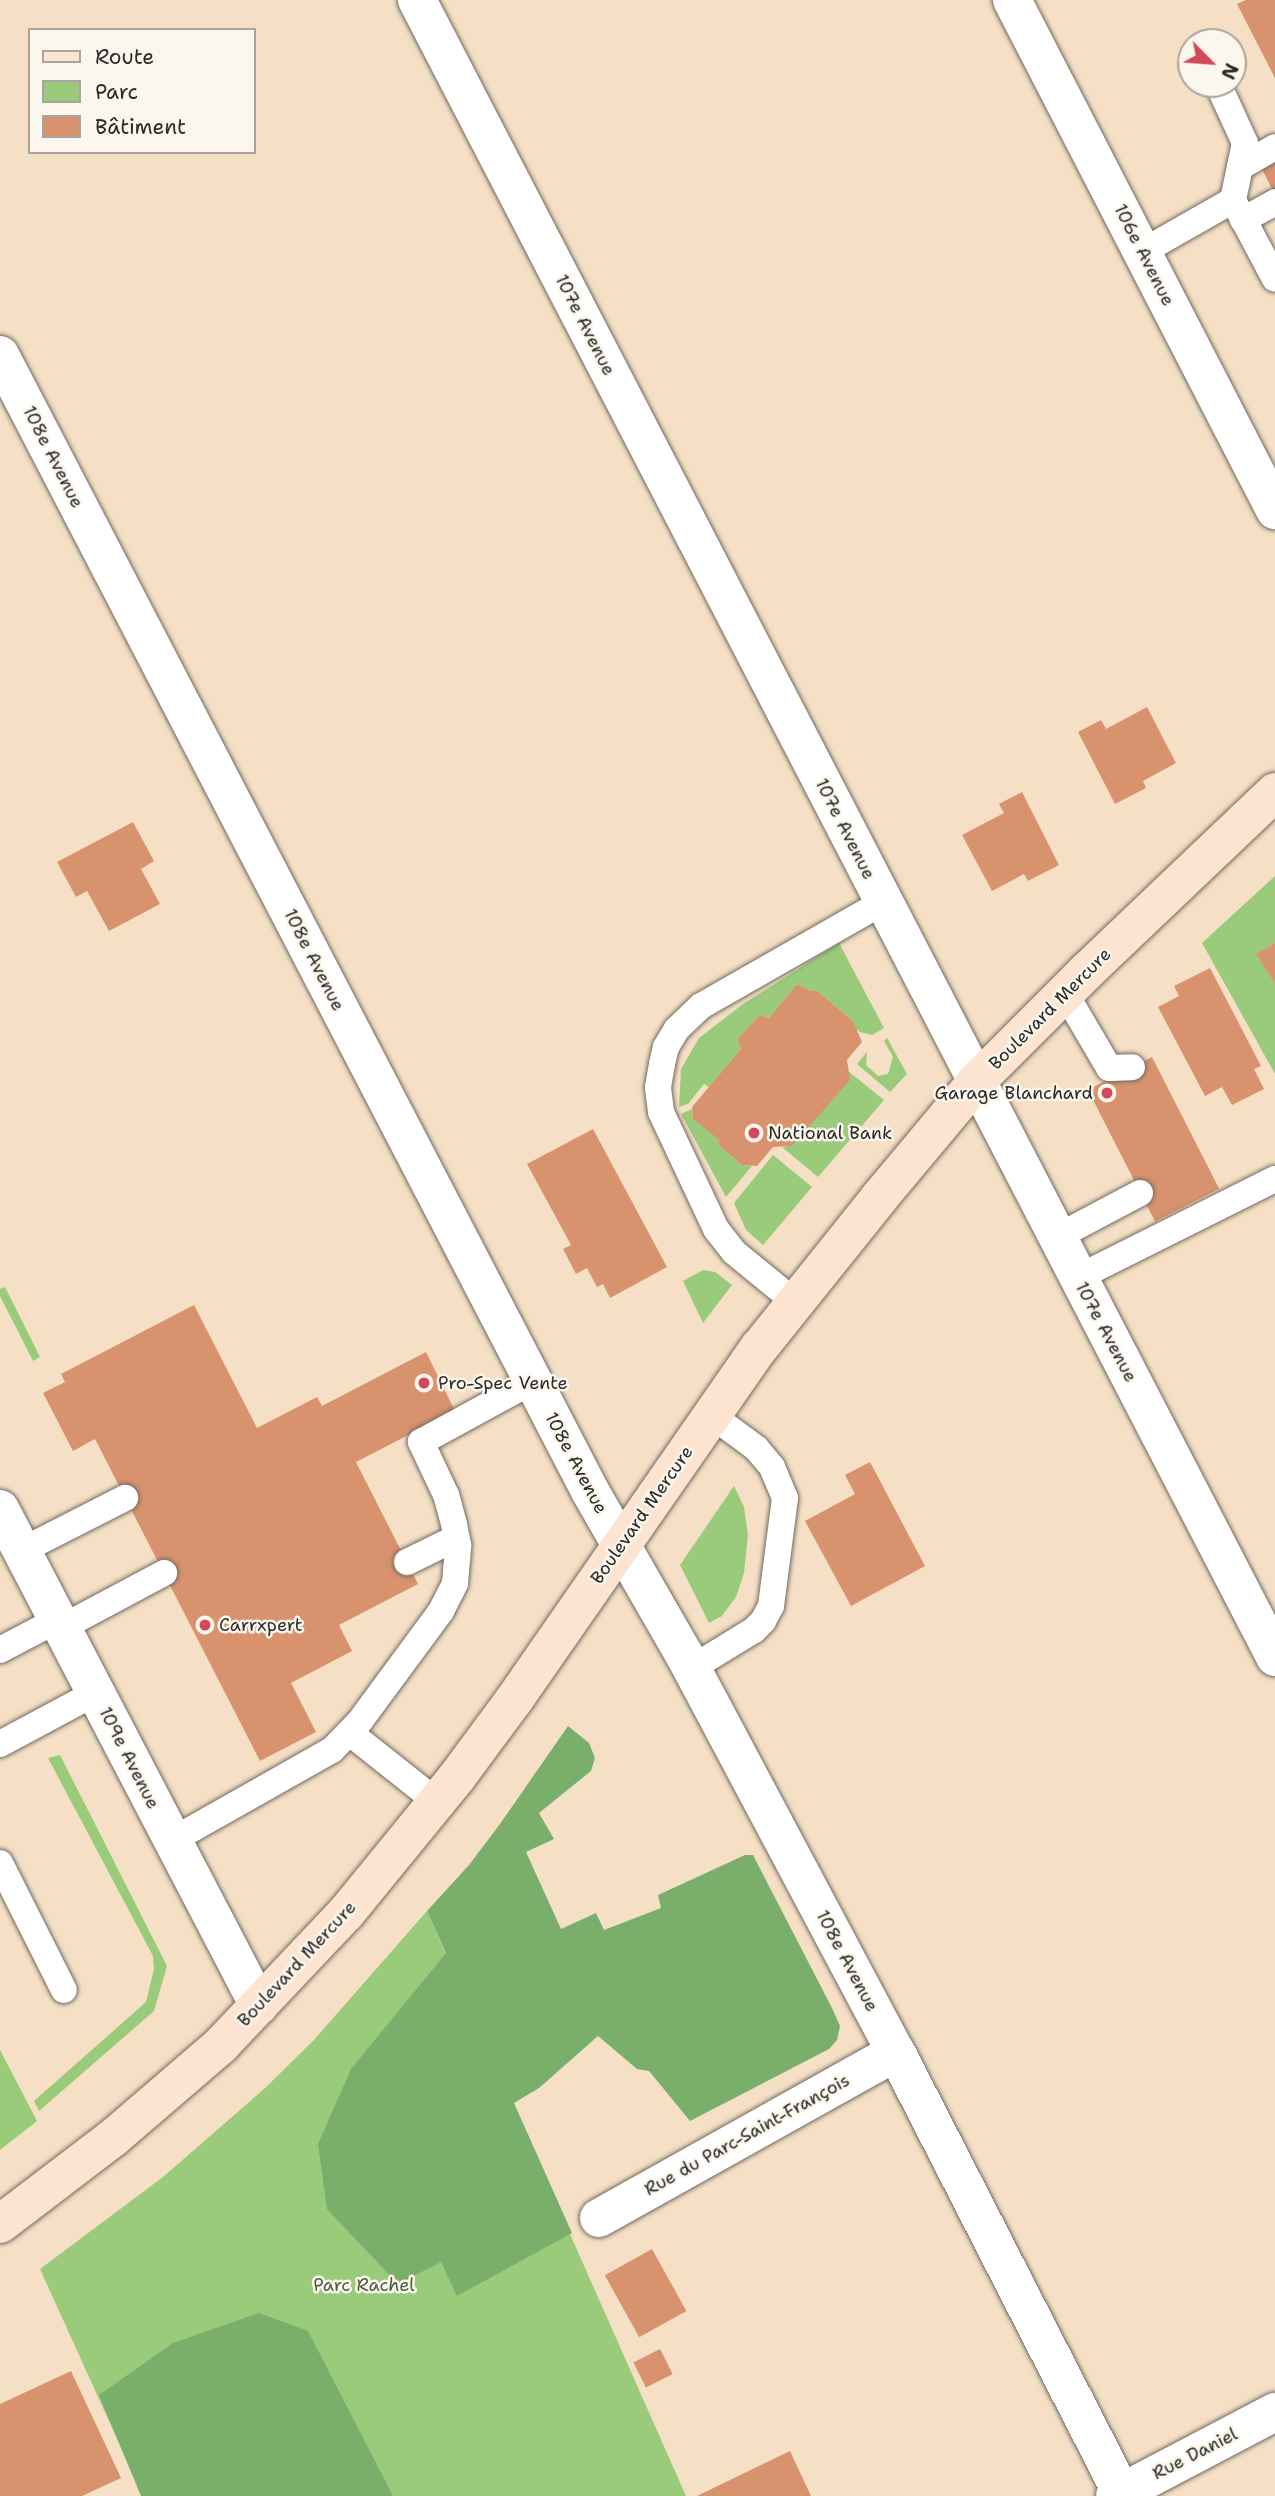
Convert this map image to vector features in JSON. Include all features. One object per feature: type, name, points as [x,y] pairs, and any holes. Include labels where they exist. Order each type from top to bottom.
[{"type":"street","name":"107e Avenue","points":[[417,0],[1275,1657]]},
{"type":"street","name":"106e Avenue","points":[[1012,0],[1275,510]]},
{"type":"street","name":"108e Avenue","points":[[0,355],[533,1381],[621,1546],[692,1668],[896,2052],[1118,2494]]},
{"type":"street","name":"Boulevard Mercure","points":[[0,2224],[113,2138],[221,2045],[346,1913],[437,1802],[514,1700],[711,1415],[794,1303],[976,1082],[1275,792]]},
{"type":"street","name":"109e Avenue","points":[[0,1509],[259,2006]]},
{"type":"street","name":"Rue du Parc-Saint-François","points":[[599,2218],[896,2052]]},
{"type":"street","name":"Rue Daniel","points":[[1118,2494],[1275,2413]]},
{"type":"lane","points":[[1224,98],[1245,143],[1240,167],[1238,210],[1275,279]]},
{"type":"lane","points":[[1240,167],[1275,147]]},
{"type":"lane","points":[[1142,252],[1238,210],[1275,202]]},
{"type":"lane","points":[[794,1303],[734,1252],[716,1229],[661,1112],[658,1087],[662,1064],[666,1047],[677,1029],[701,1006],[883,902]]},
{"type":"lane","points":[[1065,993],[1109,1068],[1132,1067]]},
{"type":"lane","points":[[1077,1278],[1275,1179]]},
{"type":"lane","points":[[1057,1237],[1140,1193]]},
{"type":"lane","points":[[171,1841],[332,1750],[350,1733],[448,1599],[455,1583],[456,1538],[446,1495],[421,1442],[533,1381]]},
{"type":"lane","points":[[692,1668],[754,1630],[771,1606],[785,1498],[772,1467],[756,1448],[711,1415]]},
{"type":"lane","points":[[22,1550],[125,1498]]},
{"type":"lane","points":[[407,1562],[456,1538]]},
{"type":"lane","points":[[0,1650],[164,1573]]},
{"type":"lane","points":[[0,1744],[95,1692]]},
{"type":"lane","points":[[350,1733],[437,1802]]},
{"type":"lane","points":[[0,1863],[64,1990]]},
{"type":"green space","points":[[1275,876],[1275,943],[1257,954],[1275,984],[1275,1074],[1202,943]]},
{"type":"green space","points":[[839,943],[884,1028],[872,1035],[860,1032],[853,1027],[853,1021],[816,990],[811,991],[797,984],[769,1018],[760,1015],[737,1039],[741,1049],[709,1087],[704,1084],[688,1104],[679,1107],[681,1069],[699,1038],[743,1004]]},
{"type":"green space","points":[[887,1038],[907,1074],[890,1092],[857,1064],[867,1052],[866,1065],[878,1076],[888,1074],[893,1057],[884,1041]]},
{"type":"green space","points":[[848,1071],[884,1100],[818,1177],[782,1147],[792,1146]]},
{"type":"green space","points":[[692,1109],[693,1117],[719,1140],[719,1146],[742,1165],[752,1166],[726,1197],[681,1114]]},
{"type":"green space","points":[[773,1155],[812,1187],[763,1245],[746,1230],[734,1203]]},
{"type":"green space","points":[[703,1270],[715,1272],[732,1285],[703,1323],[683,1281]]},
{"type":"green space","points":[[5,1287],[40,1357],[33,1361],[0,1296],[0,1289]]},
{"type":"green space","points":[[734,1486],[744,1507],[748,1535],[744,1573],[736,1597],[722,1616],[709,1623],[680,1565]]},
{"type":"green space","points":[[568,1726],[589,1743],[595,1758],[591,1771],[539,1813],[554,1839],[526,1852],[561,1929],[596,1913],[604,1930],[661,1908],[658,1895],[745,1855],[753,1855],[832,2008],[840,2026],[837,2040],[829,2049],[690,2121],[649,2071],[637,2069],[598,2036],[539,2088],[514,2103],[572,2233],[457,2296],[441,2262],[398,2284],[327,2209],[318,2144],[351,2069],[446,1953],[427,1911],[469,1865]]},
{"type":"green space","points":[[60,1755],[167,1966],[154,2011],[39,2111],[34,2101],[146,2002],[154,1969],[153,1956],[48,1758]]},
{"type":"green space","name":"Parc Rachel","points":[[427,1911],[686,2496],[143,2496],[40,2269],[163,2177],[264,2089],[313,2041]]},
{"type":"green space","points":[[0,2050],[37,2121],[0,2150]]},
{"type":"green space","points":[[259,2313],[308,2331],[393,2496],[141,2496],[99,2395],[173,2343]]},
{"type":"building","points":[[1246,0],[1275,0],[1275,78],[1237,4]]},
{"type":"building","points":[[1275,162],[1275,195],[1262,169]]},
{"type":"building","points":[[1147,707],[1176,763],[1143,781],[1146,788],[1115,804],[1078,732],[1101,720],[1106,729]]},
{"type":"building","points":[[1022,792],[1059,865],[1028,881],[1024,874],[992,891],[962,835],[1004,813],[999,804]]},
{"type":"building","points":[[133,822],[154,861],[141,869],[160,904],[109,931],[87,891],[76,897],[57,862]]},
{"type":"building","points":[[1275,943],[1275,984],[1256,954]]},
{"type":"building","points":[[1210,968],[1261,1066],[1254,1069],[1264,1089],[1232,1105],[1222,1087],[1205,1096],[1158,1007],[1179,996],[1174,986]]},
{"type":"building","points":[[797,984],[811,991],[816,990],[853,1021],[862,1042],[847,1060],[850,1080],[792,1146],[773,1147],[757,1166],[742,1165],[719,1146],[719,1140],[693,1119],[692,1107],[741,1049],[737,1039],[760,1015],[769,1018]]},
{"type":"building","points":[[1152,1057],[1219,1189],[1155,1222],[1088,1090]]},
{"type":"building","points":[[593,1129],[667,1267],[610,1298],[603,1284],[597,1287],[587,1268],[576,1274],[563,1249],[571,1245],[527,1164]]},
{"type":"building","points":[[194,1305],[257,1428],[317,1397],[322,1406],[426,1352],[455,1411],[356,1462],[418,1584],[339,1625],[352,1651],[291,1683],[316,1732],[260,1761],[95,1439],[73,1451],[43,1393],[65,1382],[61,1374]]},
{"type":"building","points":[[870,1462],[925,1566],[851,1606],[805,1521],[855,1494],[845,1475]]},
{"type":"building","points":[[652,2249],[686,2311],[639,2337],[605,2275]]},
{"type":"building","points":[[660,2349],[673,2374],[646,2388],[633,2363]]},
{"type":"building","points":[[71,2371],[121,2478],[82,2496],[0,2496],[0,2404]]},
{"type":"building","points":[[790,2451],[811,2496],[697,2496]]},
{"type":"place","name":"Garage Blanchard","points":[[1107,1093]]},
{"type":"place","name":"National Bank","points":[[754,1133]]},
{"type":"place","name":"Pro-Spec Vente","points":[[424,1383]]},
{"type":"place","name":"Carrxpert","points":[[205,1625]]}]
